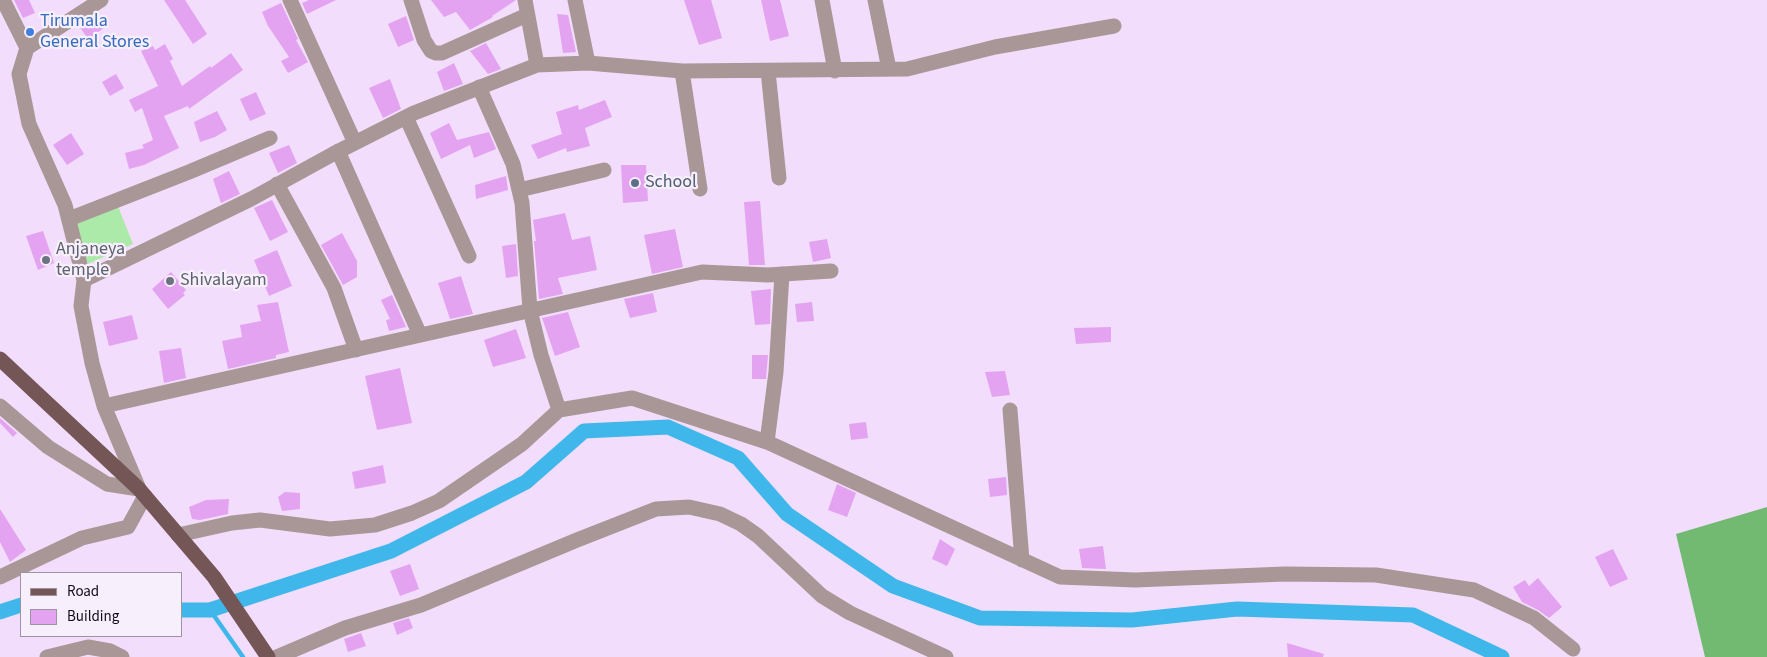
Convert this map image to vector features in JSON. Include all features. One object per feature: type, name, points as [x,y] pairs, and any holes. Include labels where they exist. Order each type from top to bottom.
[{"type":"main road","points":[[0,359],[142,492],[214,577],[267,652]]},
{"type":"street","points":[[3,0],[27,48]]},
{"type":"street","points":[[0,577],[82,538],[128,527],[142,492],[104,406],[92,363],[81,306],[84,280],[69,219],[30,124],[19,74],[27,48],[101,0]]},
{"type":"street","points":[[290,0],[355,143]]},
{"type":"street","points":[[411,0],[424,40],[431,51],[436,53],[442,53],[526,7],[536,65]]},
{"type":"street","points":[[575,0],[588,63]]},
{"type":"street","points":[[822,0],[835,71]]},
{"type":"street","points":[[875,0],[889,69]]},
{"type":"street","points":[[84,280],[278,184],[406,117],[536,65],[588,63],[682,71],[907,69],[995,46],[1114,26]]},
{"type":"street","points":[[682,71],[700,189]]},
{"type":"street","points":[[768,71],[779,178]]},
{"type":"street","points":[[479,87],[513,164],[522,203],[530,310],[541,356],[559,410]]},
{"type":"street","points":[[406,117],[469,256]]},
{"type":"street","points":[[69,219],[270,138]]},
{"type":"street","points":[[338,151],[420,335]]},
{"type":"street","points":[[519,190],[604,170]]},
{"type":"street","points":[[278,184],[334,288],[356,350]]},
{"type":"street","points":[[104,406],[702,272],[768,275],[831,271]]},
{"type":"street","points":[[767,442],[776,372],[782,274]]},
{"type":"street","points":[[178,535],[232,523],[260,520],[330,528],[375,525],[439,501],[522,444],[559,410],[632,398],[767,442],[1060,577],[1135,580],[1285,574],[1376,576],[1474,590],[1534,618],[1573,650]]},
{"type":"street","points":[[0,406],[48,447],[107,484],[142,492]]},
{"type":"street","points":[[1010,410],[1022,560]]},
{"type":"street","points":[[267,652],[421,605],[576,540],[656,509],[689,507],[720,514],[741,524],[758,536],[822,596],[850,613],[946,657]]},
{"type":"street","points":[[47,657],[110,651],[122,657]]},
{"type":"green space","points":[[117,204],[133,244],[88,264],[73,225]]},
{"type":"green space","points":[[1767,507],[1767,657],[1705,657],[1676,534]]},
{"type":"building","points":[[14,0],[29,0],[35,13],[23,18]]},
{"type":"building","points":[[164,0],[185,0],[207,34],[193,44]]},
{"type":"building","points":[[309,0],[336,0],[307,14],[302,3]]},
{"type":"building","points":[[431,0],[516,0],[493,17],[470,30],[456,12],[444,17]]},
{"type":"building","points":[[684,0],[711,0],[722,38],[699,45]]},
{"type":"building","points":[[761,0],[780,0],[789,36],[770,41]]},
{"type":"building","points":[[281,3],[298,39],[296,40],[308,62],[288,73],[281,61],[289,57],[268,26],[262,12]]},
{"type":"building","points":[[557,14],[568,15],[576,52],[563,53]]},
{"type":"building","points":[[95,15],[104,28],[88,39],[79,26]]},
{"type":"building","points":[[406,16],[414,40],[398,47],[388,24]]},
{"type":"building","points":[[486,43],[501,69],[488,74],[470,51]]},
{"type":"building","points":[[165,44],[173,59],[170,61],[182,86],[231,53],[243,70],[189,109],[188,106],[164,116],[179,148],[144,165],[129,169],[125,153],[144,148],[142,145],[153,140],[142,108],[135,112],[129,100],[158,86],[141,51],[153,46],[155,50]]},
{"type":"building","points":[[454,63],[463,84],[444,91],[437,72]]},
{"type":"building","points":[[116,74],[124,88],[110,96],[102,82]]},
{"type":"building","points":[[390,79],[401,109],[383,118],[369,88]]},
{"type":"building","points":[[256,92],[266,114],[250,121],[240,99]]},
{"type":"building","points":[[605,100],[612,117],[585,128],[590,146],[567,152],[566,148],[538,159],[531,145],[562,134],[556,112],[578,105],[579,110]]},
{"type":"building","points":[[217,111],[227,130],[215,137],[200,142],[194,122]]},
{"type":"building","points":[[449,123],[457,140],[489,132],[496,149],[474,158],[470,145],[441,159],[430,133]]},
{"type":"building","points":[[71,133],[84,154],[67,165],[53,145]]},
{"type":"building","points":[[289,145],[297,163],[278,173],[269,153]]},
{"type":"building","name":"School","points":[[621,165],[646,165],[648,201],[623,203]]},
{"type":"building","points":[[229,171],[240,194],[221,203],[213,179]]},
{"type":"building","points":[[506,176],[508,190],[476,199],[475,185]]},
{"type":"building","points":[[272,200],[288,232],[270,241],[254,208]]},
{"type":"building","points":[[760,201],[765,265],[749,265],[744,202]]},
{"type":"building","points":[[565,213],[572,240],[590,236],[597,270],[558,278],[563,294],[539,299],[533,220]]},
{"type":"building","points":[[675,229],[683,267],[652,274],[644,235]]},
{"type":"building","points":[[43,231],[54,263],[38,270],[26,236]]},
{"type":"building","points":[[342,233],[357,261],[357,277],[343,285],[321,245]]},
{"type":"building","points":[[827,239],[831,258],[813,262],[809,242]]},
{"type":"building","points":[[516,244],[518,276],[506,278],[502,246]]},
{"type":"building","points":[[277,250],[292,286],[269,296],[254,260]]},
{"type":"building","points":[[171,272],[186,290],[183,293],[185,295],[168,309],[152,289]]},
{"type":"building","points":[[461,276],[473,314],[450,319],[438,283]]},
{"type":"building","points":[[771,289],[770,324],[755,325],[751,291]]},
{"type":"building","points":[[653,293],[657,312],[630,318],[624,299]]},
{"type":"building","points":[[392,295],[406,327],[389,331],[386,320],[390,319],[381,300]]},
{"type":"building","points":[[278,302],[289,352],[276,355],[276,358],[228,369],[222,341],[242,337],[240,325],[261,321],[257,305]]},
{"type":"building","points":[[812,302],[814,321],[797,322],[795,304]]},
{"type":"building","points":[[568,312],[580,347],[555,356],[542,318]]},
{"type":"building","points":[[132,315],[138,339],[109,346],[103,322]]},
{"type":"building","points":[[1111,327],[1111,342],[1076,344],[1074,328]]},
{"type":"building","points":[[516,329],[526,358],[493,367],[484,340]]},
{"type":"building","points":[[181,348],[186,378],[164,383],[159,351]]},
{"type":"building","points":[[752,355],[768,355],[766,379],[752,379]]},
{"type":"building","points":[[400,368],[412,423],[377,430],[365,376]]},
{"type":"building","points":[[1005,371],[1010,395],[992,397],[985,372]]},
{"type":"building","points":[[0,418],[17,433],[13,437],[0,423]]},
{"type":"building","points":[[866,422],[868,438],[851,440],[849,424]]},
{"type":"building","points":[[383,465],[386,483],[355,489],[352,472]]},
{"type":"building","points":[[1006,477],[1007,495],[990,497],[988,479]]},
{"type":"building","points":[[837,484],[856,493],[847,517],[828,510]]},
{"type":"building","points":[[285,492],[300,493],[300,509],[282,511],[278,497]]},
{"type":"building","points":[[229,499],[228,514],[200,520],[192,519],[189,507],[206,500]]},
{"type":"building","points":[[0,509],[26,550],[10,562],[0,542]]},
{"type":"building","points":[[940,539],[955,549],[947,566],[932,559]]},
{"type":"building","points":[[1103,546],[1106,569],[1082,568],[1079,549]]},
{"type":"building","points":[[1613,549],[1628,579],[1610,587],[1595,557]]},
{"type":"building","points":[[410,564],[419,589],[400,596],[390,571]]},
{"type":"building","points":[[1538,578],[1562,607],[1549,618],[1522,602],[1513,587],[1525,580],[1529,586]]},
{"type":"building","points":[[409,618],[413,628],[397,635],[393,623]]},
{"type":"building","points":[[361,633],[366,646],[348,652],[344,639]]},
{"type":"building","points":[[1287,643],[1324,654],[1323,657],[1288,657]]},
{"type":"waterway","points":[[182,610],[210,610],[391,551],[526,482],[584,431],[668,427],[738,458],[787,514],[893,586],[980,618],[1132,620],[1237,609],[1413,615],[1502,657]]},
{"type":"waterway","points":[[0,612],[20,605]]},
{"type":"waterway","points":[[210,610],[243,657]]},
{"type":"place","name":"Tirumala General Stores","points":[[30,32]]},
{"type":"place","name":"School","points":[[635,183]]},
{"type":"place","name":"Anjaneya temple","points":[[46,260]]},
{"type":"place","name":"Shivalayam","points":[[170,281]]}]
